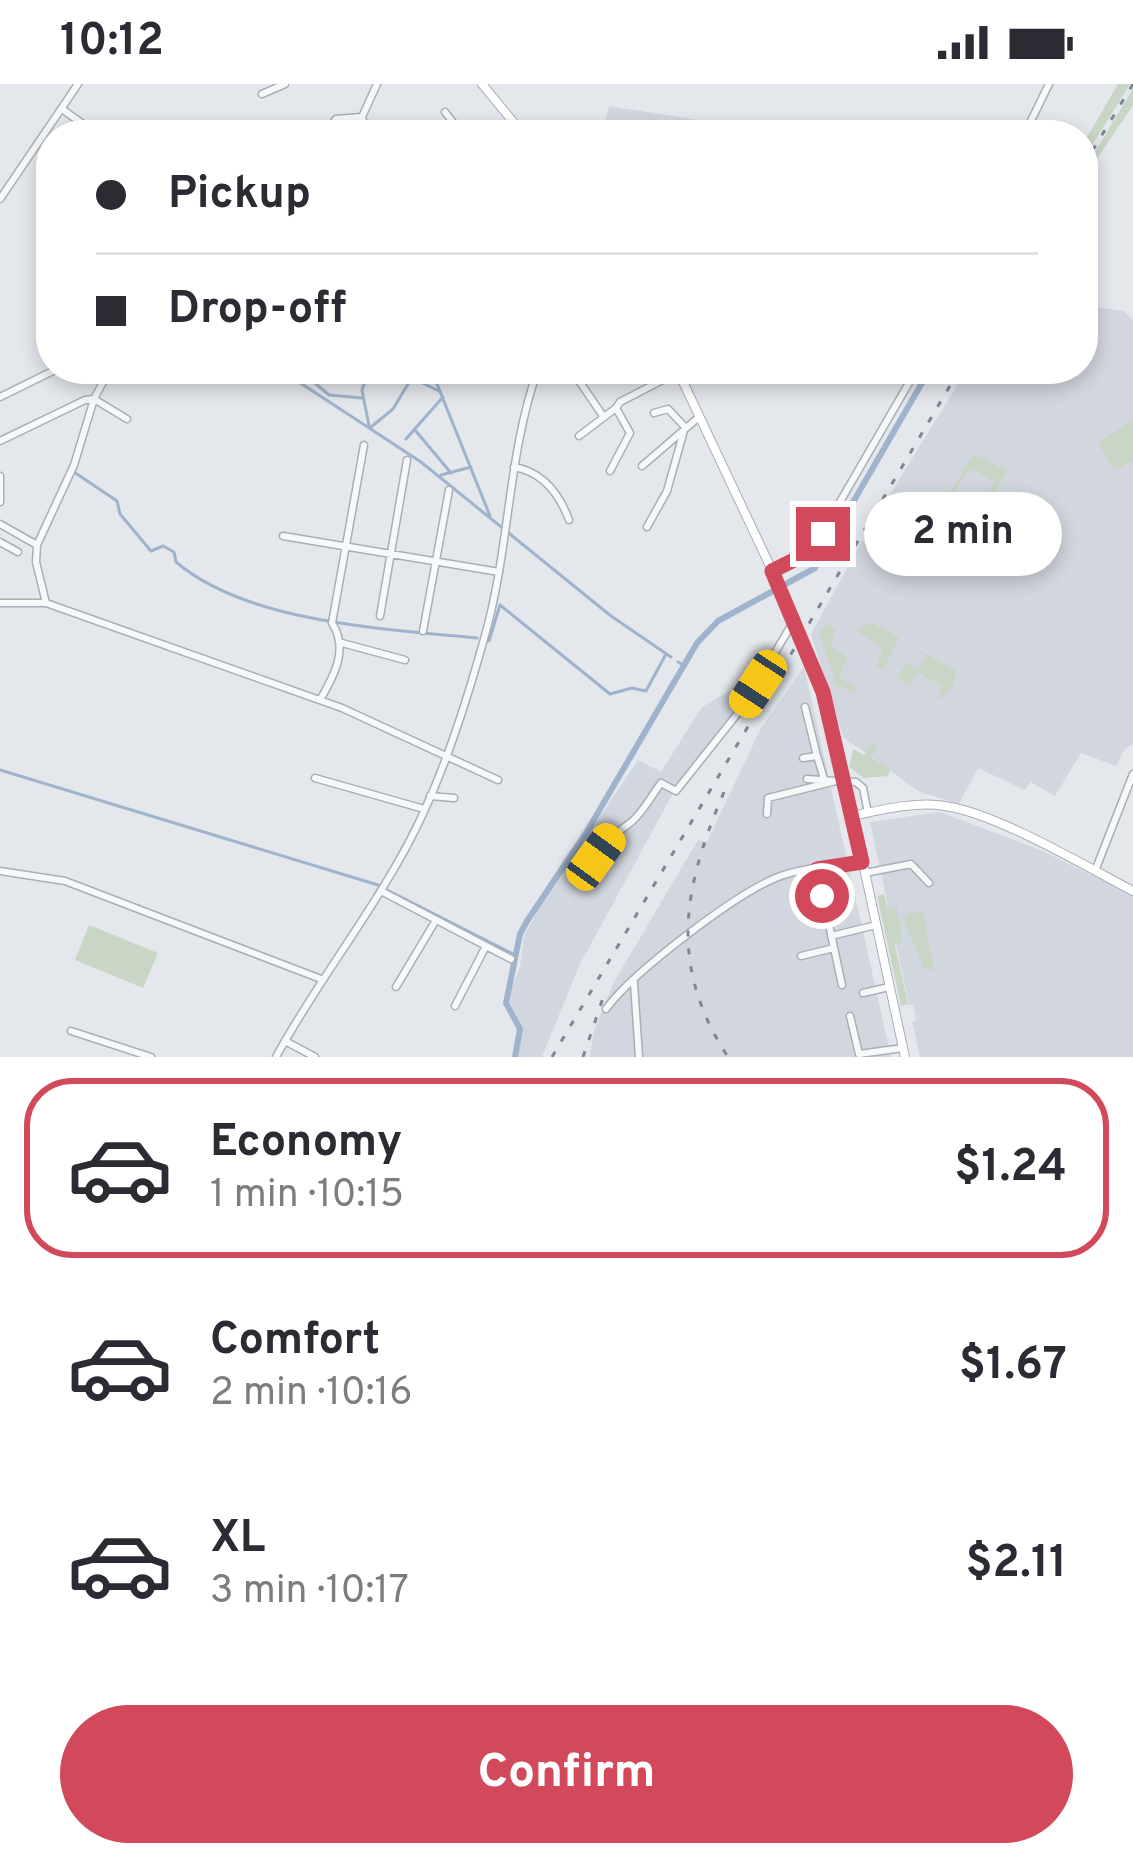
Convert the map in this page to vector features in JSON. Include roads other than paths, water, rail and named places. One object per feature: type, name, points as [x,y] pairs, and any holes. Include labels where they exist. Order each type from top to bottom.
[{"type":"main road","points":[[482,84],[502,120]]},
{"type":"main road","points":[[684,384],[795,619],[823,692],[904,1052]]},
{"type":"main road","points":[[852,816],[946,806],[1039,843],[1133,891]]},
{"type":"street","points":[[55,120],[78,84]]},
{"type":"street","points":[[262,94],[285,84]]},
{"type":"street","points":[[363,120],[377,84]]},
{"type":"street","points":[[1031,120],[1049,84]]},
{"type":"street","points":[[62,110],[76,120]]},
{"type":"street","points":[[445,112],[451,120]]},
{"type":"street","points":[[335,120],[362,117]]},
{"type":"street","points":[[0,200],[36,148]]},
{"type":"street","points":[[0,397],[36,379]]},
{"type":"street","points":[[46,602],[36,562],[38,545],[74,465],[101,384]]},
{"type":"street","points":[[276,1057],[321,979],[381,891],[430,796],[483,642],[499,572],[519,429],[533,384]]},
{"type":"street","points":[[581,384],[603,416]]},
{"type":"street","points":[[579,436],[620,402],[658,384]]},
{"type":"street","points":[[774,575],[815,545],[907,384]]},
{"type":"street","points":[[0,441],[94,399],[127,419]]},
{"type":"street","points":[[610,471],[630,433],[616,408]]},
{"type":"street","points":[[654,413],[668,409],[685,427]]},
{"type":"street","points":[[642,466],[699,417]]},
{"type":"street","points":[[647,526],[667,491],[685,427]]},
{"type":"street","points":[[320,700],[342,643],[332,623],[364,445]]},
{"type":"street","points":[[380,616],[407,460]]},
{"type":"street","points":[[514,467],[534,471],[563,502],[569,520]]},
{"type":"street","points":[[0,476],[0,502]]},
{"type":"street","points":[[423,631],[449,490]]},
{"type":"street","points":[[0,524],[38,545]]},
{"type":"street","points":[[283,536],[499,572]]},
{"type":"street","points":[[0,542],[19,552]]},
{"type":"street","points":[[0,603],[46,602],[320,700],[498,780]]},
{"type":"street","points":[[578,882],[589,862],[618,828],[631,822],[661,783],[676,791],[742,708],[795,619]]},
{"type":"street","points":[[342,643],[405,660]]},
{"type":"street","points":[[805,707],[824,779]]},
{"type":"street","points":[[803,758],[817,756]]},
{"type":"street","points":[[1095,871],[1133,774]]},
{"type":"street","points":[[315,778],[424,809]]},
{"type":"street","points":[[807,778],[863,788],[868,813]]},
{"type":"street","points":[[767,814],[767,798],[840,781]]},
{"type":"street","points":[[430,796],[454,798]]},
{"type":"street","points":[[606,1009],[619,992],[692,931],[771,880],[817,869],[911,864],[929,883]]},
{"type":"street","points":[[817,869],[842,985]]},
{"type":"street","points":[[0,871],[65,881],[321,979]]},
{"type":"street","points":[[381,891],[511,959]]},
{"type":"street","points":[[396,987],[436,920]]},
{"type":"street","points":[[831,936],[876,925]]},
{"type":"street","points":[[455,1006],[486,946]]},
{"type":"street","points":[[801,956],[834,948]]},
{"type":"street","points":[[634,983],[639,1057]]},
{"type":"street","points":[[863,993],[890,987]]},
{"type":"street","points":[[850,1016],[862,1056],[904,1052]]},
{"type":"street","points":[[71,1030],[151,1057]]},
{"type":"street","points":[[285,1041],[315,1057]]},
{"type":"waterway","points":[[302,384],[421,462],[611,616],[671,657]]},
{"type":"waterway","points":[[316,384],[329,395],[362,398]]},
{"type":"waterway","points":[[364,384],[369,426]]},
{"type":"waterway","points":[[371,427],[393,409],[408,384]]},
{"type":"waterway","points":[[424,384],[439,391]]},
{"type":"waterway","points":[[437,384],[490,516]]},
{"type":"waterway","points":[[515,1057],[520,1029],[506,1003],[527,921],[586,833],[697,643],[718,621],[815,568],[921,384]]},
{"type":"waterway","points":[[406,439],[443,397]]},
{"type":"waterway","points":[[415,430],[451,473]]},
{"type":"waterway","points":[[441,475],[471,467]]},
{"type":"waterway","points":[[74,472],[117,501],[120,514],[151,551],[163,546],[174,552],[176,562],[240,598],[319,620],[477,638]]},
{"type":"waterway","points":[[489,641],[500,605],[610,694],[632,688],[646,691],[666,654]]},
{"type":"waterway","points":[[678,662],[683,665]]},
{"type":"waterway","points":[[0,770],[378,885]]},
{"type":"waterway","points":[[387,890],[517,956]]},
{"type":"railway","points":[[1098,141],[1133,84]]},
{"type":"railway","points":[[552,1057],[951,384]]},
{"type":"railway","points":[[724,792],[699,861],[688,926],[696,990],[728,1057]]},
{"type":"railway","points":[[583,1057],[604,995]]}]
